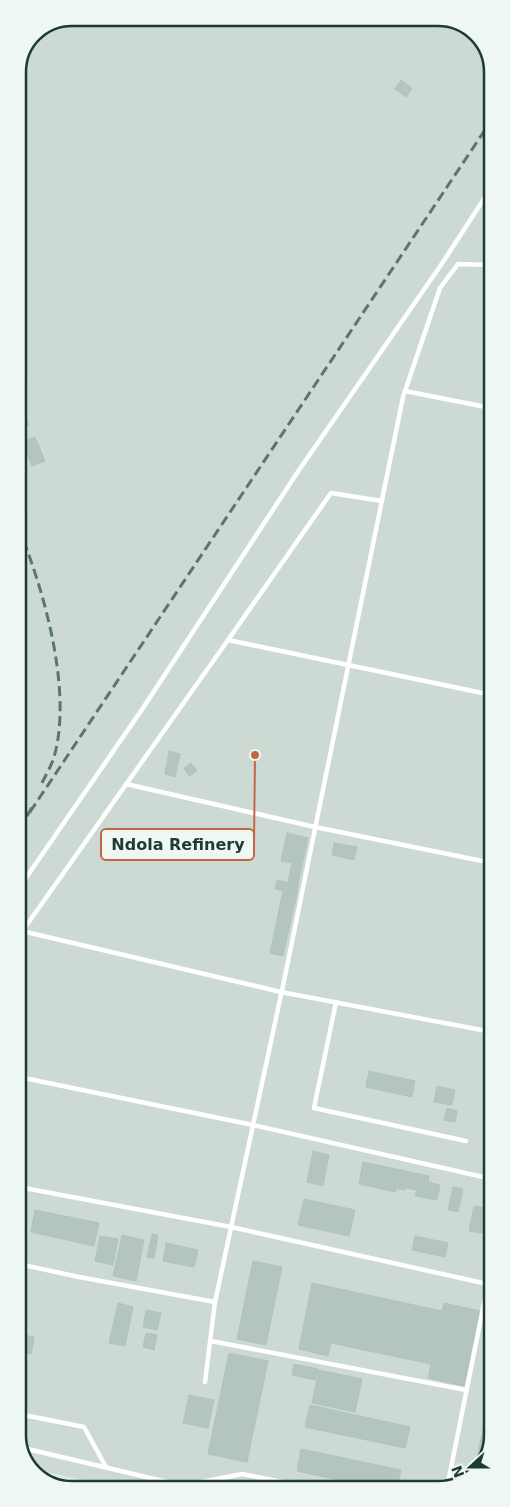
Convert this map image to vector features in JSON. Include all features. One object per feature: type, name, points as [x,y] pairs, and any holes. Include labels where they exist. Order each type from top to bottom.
[{"type":"lane","points":[[26,878],[143,708],[296,473],[443,262],[484,199]]},
{"type":"lane","points":[[205,1382],[215,1302],[405,391],[440,288],[458,264],[484,265]]},
{"type":"lane","points":[[405,391],[484,407]]},
{"type":"lane","points":[[26,925],[331,493],[382,501]]},
{"type":"lane","points":[[228,640],[484,693]]},
{"type":"lane","points":[[126,784],[315,827],[484,862]]},
{"type":"lane","points":[[26,932],[281,992],[484,1030]]},
{"type":"lane","points":[[336,1002],[314,1108],[466,1141]]},
{"type":"lane","points":[[26,1078],[484,1177]]},
{"type":"lane","points":[[26,1188],[231,1227],[484,1283]]},
{"type":"lane","points":[[26,1266],[215,1302]]},
{"type":"lane","points":[[449,1479],[484,1310]]},
{"type":"lane","points":[[211,1341],[466,1390]]},
{"type":"lane","points":[[26,1415],[84,1427],[106,1467]]},
{"type":"lane","points":[[29,1449],[167,1481]]},
{"type":"lane","points":[[206,1481],[242,1474],[277,1481]]},
{"type":"shaded area","points":[[72,26],[447,27],[461,32],[476,47],[482,60],[484,72],[484,1435],[481,1450],[474,1463],[463,1473],[450,1479],[438,1481],[89,1481],[44,1471],[31,1455],[26,1435],[27,63],[34,47],[47,34],[63,27]]},
{"type":"building","points":[[401,80],[412,88],[406,97],[395,89]]},
{"type":"building","points":[[35,437],[45,461],[32,466],[26,452],[26,440]]},
{"type":"building","points":[[169,751],[180,754],[175,777],[165,774]]},
{"type":"building","points":[[191,763],[197,771],[189,776],[184,768]]},
{"type":"building","points":[[287,833],[308,838],[298,885],[288,882],[292,863],[281,861]]},
{"type":"building","points":[[334,843],[357,847],[354,860],[332,855]]},
{"type":"building","points":[[277,880],[298,885],[297,894],[275,889]]},
{"type":"building","points":[[283,891],[297,894],[283,956],[270,953]]},
{"type":"building","points":[[369,1071],[415,1081],[412,1097],[366,1087]]},
{"type":"building","points":[[437,1086],[455,1090],[452,1105],[434,1102]]},
{"type":"building","points":[[447,1108],[457,1111],[455,1122],[444,1120]]},
{"type":"building","points":[[313,1151],[329,1155],[323,1186],[307,1182]]},
{"type":"building","points":[[363,1162],[429,1176],[428,1182],[440,1185],[437,1200],[415,1196],[417,1190],[396,1188],[396,1192],[359,1184]]},
{"type":"building","points":[[453,1187],[463,1189],[458,1212],[448,1210]]},
{"type":"building","points":[[304,1199],[355,1210],[349,1236],[298,1225]]},
{"type":"building","points":[[474,1206],[484,1208],[484,1234],[469,1231]]},
{"type":"building","points":[[35,1210],[99,1223],[94,1246],[31,1232]]},
{"type":"building","points":[[152,1234],[158,1235],[154,1258],[147,1257]]},
{"type":"building","points":[[122,1235],[144,1240],[136,1281],[113,1276]]},
{"type":"building","points":[[100,1236],[118,1239],[113,1265],[95,1261]]},
{"type":"building","points":[[415,1236],[448,1243],[445,1257],[412,1250]]},
{"type":"building","points":[[166,1243],[198,1250],[194,1267],[163,1261]]},
{"type":"building","points":[[253,1261],[282,1267],[266,1345],[237,1339]]},
{"type":"building","points":[[312,1283],[442,1311],[444,1303],[480,1311],[464,1386],[428,1378],[431,1364],[331,1343],[328,1356],[299,1349]]},
{"type":"building","points":[[118,1303],[133,1307],[125,1346],[109,1343]]},
{"type":"building","points":[[146,1310],[161,1313],[157,1330],[143,1327]]},
{"type":"building","points":[[146,1333],[157,1335],[154,1350],[143,1347]]},
{"type":"building","points":[[26,1335],[34,1337],[31,1354],[26,1353]]},
{"type":"building","points":[[229,1353],[268,1361],[247,1462],[208,1454]]},
{"type":"building","points":[[294,1364],[318,1369],[315,1380],[292,1375]]},
{"type":"building","points":[[319,1370],[362,1379],[355,1412],[312,1403]]},
{"type":"building","points":[[189,1395],[214,1400],[208,1428],[183,1423]]},
{"type":"building","points":[[310,1405],[410,1427],[405,1448],[305,1427]]},
{"type":"building","points":[[484,1424],[483,1441],[477,1458]]},
{"type":"building","points":[[301,1449],[401,1470],[399,1481],[343,1481],[297,1471]]},
{"type":"railway","points":[[30,812],[484,131]]},
{"type":"railway","points":[[26,547],[46,610],[53,641],[60,702],[59,731],[54,757],[41,785]]},
{"type":"railway","points":[[26,818],[33,806]]},
{"type":"place","name":"Ndola Refinery","points":[[255,755]]}]
